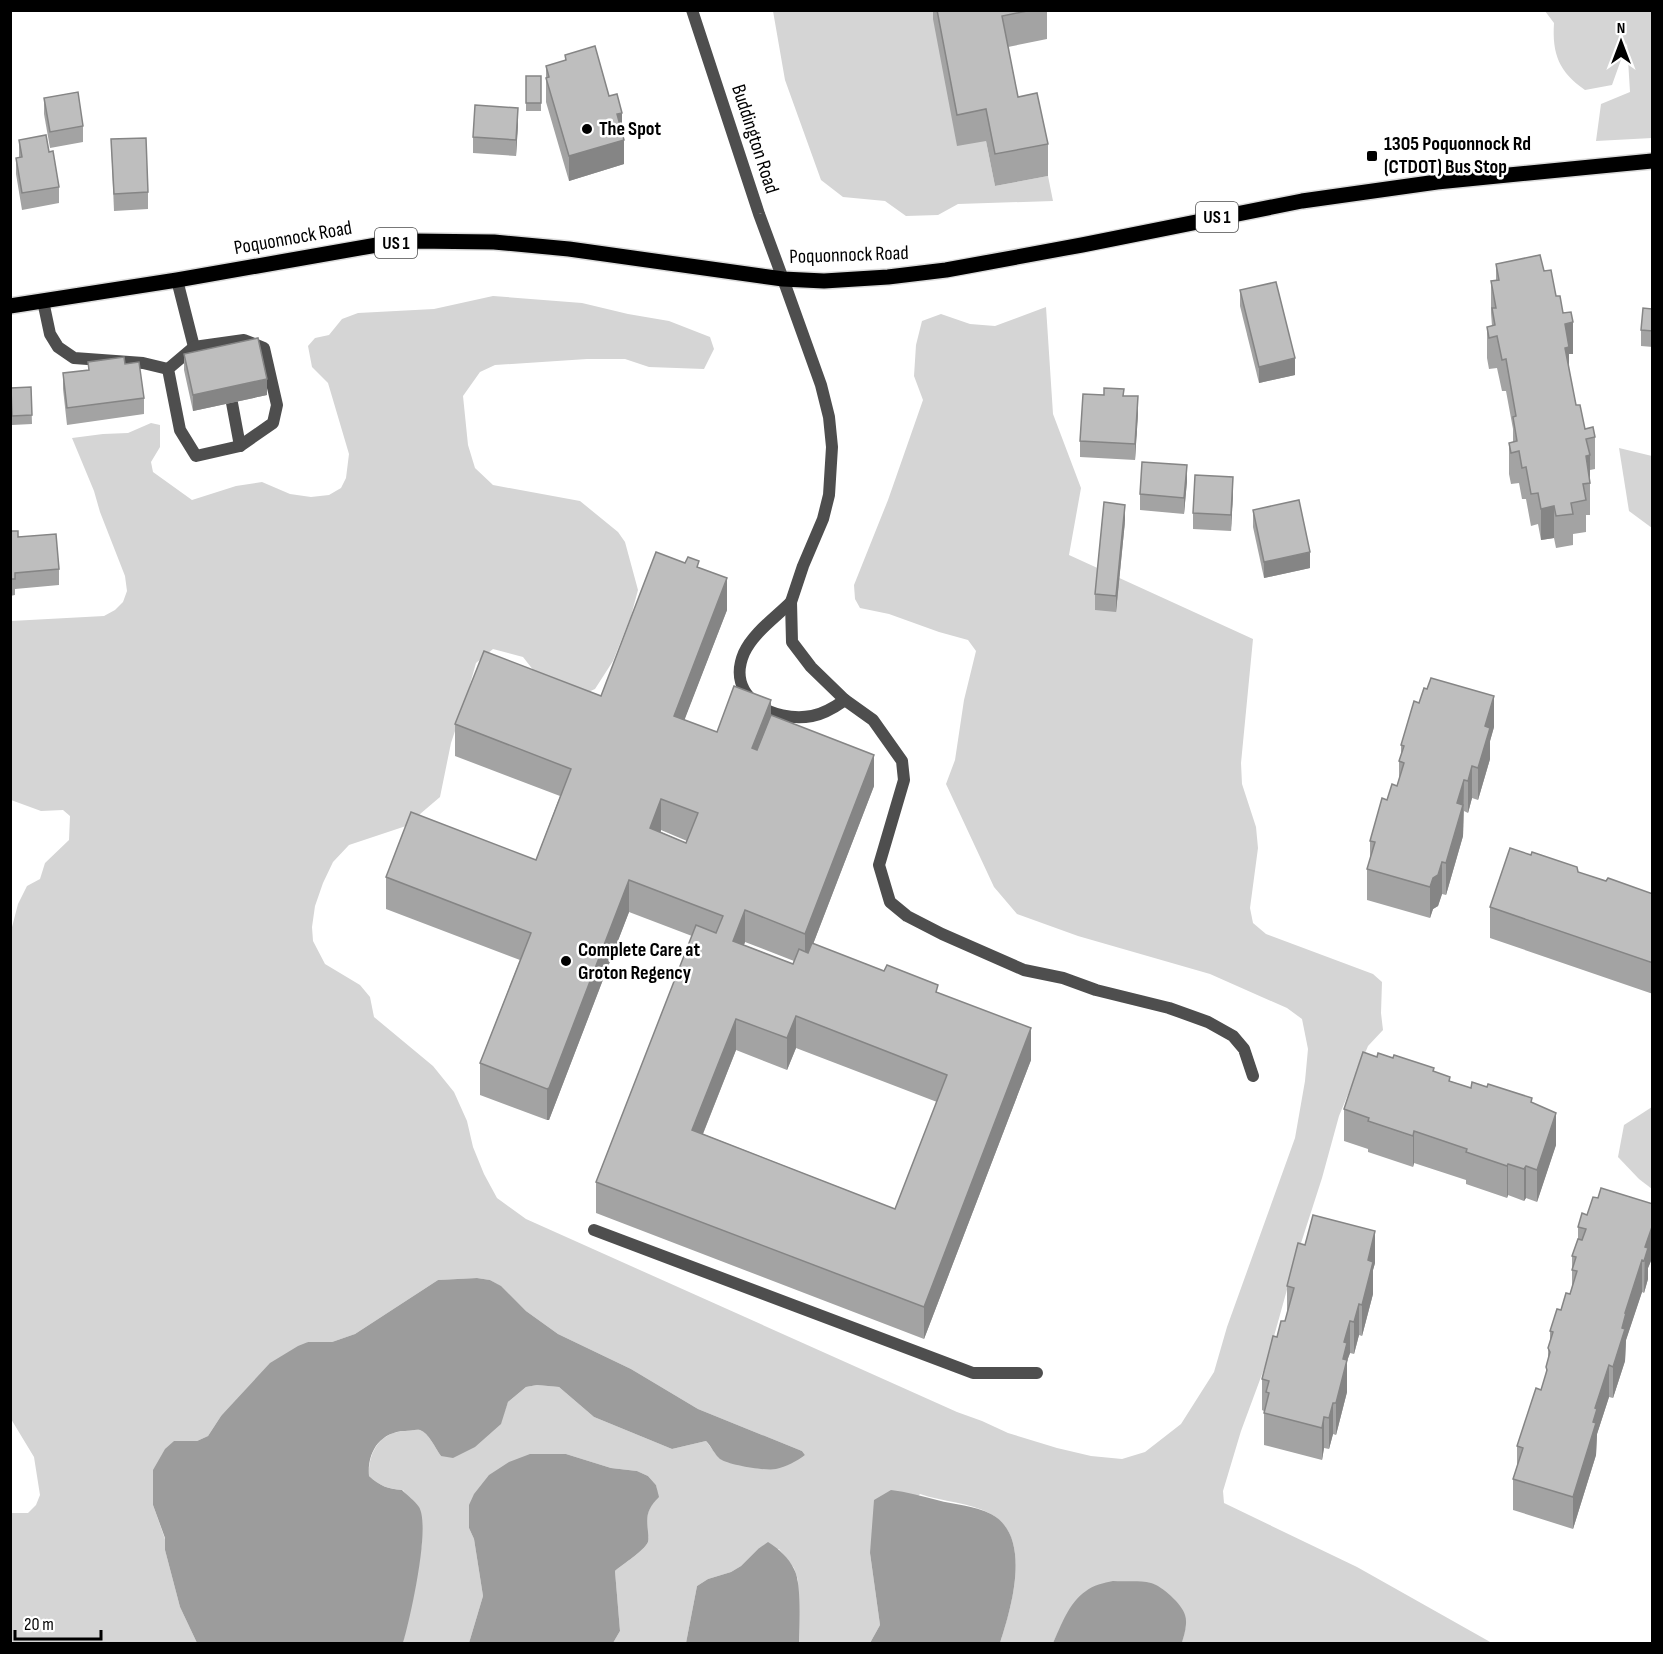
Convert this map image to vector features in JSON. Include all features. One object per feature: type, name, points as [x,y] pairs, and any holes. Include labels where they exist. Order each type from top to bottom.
[{"type":"main road","name":"Poquonnock Road","points":[[10,306],[377,245],[447,240],[569,249],[783,279],[825,281],[888,277],[946,270],[1302,201],[1437,182],[1653,161]]},
{"type":"street","name":"Buddington Road","points":[[692,10],[759,214],[821,385],[829,417],[832,447],[829,495],[823,519],[791,602]]},
{"type":"street","points":[[177,280],[194,347]]},
{"type":"street","points":[[43,301],[50,334],[58,347],[75,358],[143,363],[168,369]]},
{"type":"street","points":[[244,340],[264,348],[277,405],[273,423],[240,446],[196,456],[180,430],[168,369],[194,347],[219,348],[244,340]]},
{"type":"street","points":[[232,403],[240,446]]},
{"type":"street","points":[[791,602],[753,639],[745,651],[739,672],[740,684],[745,693],[765,710],[796,717],[813,716],[832,709],[845,700]]},
{"type":"street","points":[[791,602],[792,642],[811,667],[845,700],[873,720],[902,761],[904,780],[879,865],[890,902],[907,916],[942,934],[1024,970],[1063,978],[1096,990],[1169,1008],[1208,1022],[1233,1036],[1244,1049],[1253,1076]]},
{"type":"street","points":[[594,1230],[973,1373],[1037,1373]]},
{"type":"shaded area","points":[[773,11],[973,11],[986,141],[995,186],[1048,176],[1053,201],[958,204],[938,215],[906,216],[885,201],[843,197],[821,180],[785,80]]},
{"type":"shaded area","points":[[1545,11],[1652,11],[1652,138],[1596,141],[1601,104],[1630,92],[1627,43],[1612,85],[1585,90],[1563,69],[1554,44],[1554,23]]},
{"type":"shaded area","points":[[493,296],[582,303],[669,321],[710,337],[714,349],[704,369],[649,367],[625,359],[587,359],[495,365],[480,372],[463,396],[468,445],[475,468],[493,485],[580,501],[618,532],[625,542],[638,590],[631,616],[613,661],[595,689],[577,697],[541,680],[523,657],[493,649],[476,663],[451,743],[440,797],[406,826],[349,845],[333,862],[315,906],[313,941],[325,964],[360,985],[370,997],[374,1017],[433,1066],[454,1092],[467,1121],[473,1147],[497,1198],[526,1219],[957,1412],[1008,1433],[1057,1448],[1091,1456],[1122,1459],[1145,1452],[1181,1424],[1214,1372],[1227,1327],[1295,1138],[1308,1049],[1302,1019],[1287,1008],[1210,974],[1078,936],[1017,914],[994,887],[946,784],[955,760],[964,700],[976,651],[968,640],[889,614],[860,608],[855,599],[854,585],[888,500],[923,400],[914,376],[916,345],[922,321],[941,314],[970,324],[995,326],[1046,307],[1053,414],[1081,488],[1069,555],[1253,639],[1241,763],[1242,784],[1256,827],[1258,848],[1250,908],[1253,923],[1266,934],[1373,974],[1382,982],[1383,1030],[1368,1046],[1339,1116],[1268,1358],[1241,1431],[1223,1491],[1224,1503],[1357,1567],[1492,1643],[1182,1643],[1186,1625],[1066,1616],[1053,1643],[1000,1643],[1013,1593],[1015,1556],[1012,1539],[1004,1525],[983,1510],[920,1494],[870,1553],[880,1625],[870,1643],[799,1643],[798,1580],[794,1568],[779,1549],[758,1549],[741,1566],[731,1572],[708,1579],[697,1586],[686,1643],[613,1643],[620,1631],[615,1571],[648,1542],[647,1517],[649,1509],[658,1497],[656,1485],[648,1476],[637,1471],[611,1468],[566,1454],[469,1528],[474,1539],[483,1596],[469,1643],[403,1643],[422,1543],[422,1519],[403,1490],[385,1486],[369,1476],[373,1451],[382,1439],[389,1435],[396,1432],[420,1430],[429,1437],[441,1456],[500,1424],[508,1402],[526,1387],[537,1385],[559,1387],[594,1417],[672,1449],[706,1441],[719,1458],[763,1469],[805,1455],[802,1451],[698,1409],[631,1369],[558,1334],[526,1311],[500,1286],[490,1280],[477,1278],[438,1280],[355,1334],[332,1342],[308,1342],[221,1416],[208,1436],[197,1441],[174,1441],[153,1505],[165,1539],[165,1550],[180,1607],[197,1643],[11,1643],[11,1513],[28,1513],[36,1505],[40,1495],[34,1457],[11,1419],[11,931],[18,904],[27,886],[40,879],[45,863],[69,840],[70,816],[63,810],[41,811],[11,800],[11,621],[104,616],[123,602],[127,591],[125,576],[72,438],[128,433],[151,423],[160,425],[160,447],[151,462],[153,472],[192,500],[236,486],[262,482],[290,494],[311,497],[329,495],[341,488],[346,478],[349,454],[328,383],[312,367],[308,346],[315,338],[329,335],[342,319],[358,313],[434,309]]},
{"type":"shaded area","points":[[1619,448],[1652,456],[1652,528],[1629,511]]},
{"type":"shaded area","points":[[1652,1107],[1652,1189],[1618,1157],[1624,1125]]},
{"type":"shaded area","points":[[477,1278],[490,1280],[501,1286],[526,1311],[558,1334],[631,1369],[698,1409],[802,1451],[805,1455],[784,1467],[764,1469],[720,1459],[706,1441],[672,1449],[594,1417],[559,1387],[537,1385],[526,1387],[508,1402],[501,1424],[475,1447],[453,1458],[441,1456],[426,1434],[418,1430],[389,1435],[382,1439],[373,1451],[369,1476],[384,1486],[402,1490],[419,1507],[422,1518],[423,1533],[418,1574],[403,1643],[197,1643],[180,1607],[165,1550],[165,1538],[153,1505],[153,1470],[165,1449],[174,1441],[197,1441],[208,1436],[221,1416],[270,1363],[298,1346],[308,1342],[332,1342],[355,1334],[438,1280]]},
{"type":"shaded area","points":[[530,1454],[566,1454],[611,1468],[637,1471],[648,1476],[656,1485],[659,1497],[648,1513],[648,1542],[615,1571],[620,1631],[613,1643],[469,1643],[483,1596],[474,1539],[469,1528],[469,1505],[474,1494],[489,1475],[509,1462]]},
{"type":"shaded area","points":[[891,1490],[978,1509],[991,1514],[1004,1524],[1012,1539],[1015,1574],[1009,1612],[1000,1643],[870,1643],[880,1625],[870,1553],[874,1500]]},
{"type":"shaded area","points":[[768,1542],[786,1557],[797,1576],[800,1605],[799,1643],[686,1643],[697,1586],[708,1579],[731,1572],[741,1566]]},
{"type":"shaded area","points":[[1113,1581],[1151,1583],[1171,1596],[1180,1606],[1186,1618],[1182,1643],[1053,1643],[1075,1601],[1092,1587]]},
{"type":"building","points":[[937,10],[1032,10],[1002,16],[1018,97],[1037,93],[1048,144],[995,154],[986,109],[957,115]]},
{"type":"building","name":"The Spot","points":[[595,46],[609,96],[617,94],[622,113],[617,114],[624,140],[569,156],[546,78],[549,77],[546,66],[566,60],[565,55]]},
{"type":"building","points":[[526,76],[541,76],[541,103],[526,103]]},
{"type":"building","points":[[78,92],[83,126],[50,132],[44,98]]},
{"type":"building","points":[[475,105],[518,108],[516,140],[473,137]]},
{"type":"building","points":[[46,135],[49,152],[53,151],[59,187],[22,193],[16,158],[22,157],[19,140]]},
{"type":"building","points":[[146,138],[148,192],[114,194],[111,139]]},
{"type":"building","points":[[1540,255],[1544,271],[1551,270],[1556,296],[1560,296],[1563,313],[1571,312],[1573,322],[1565,324],[1569,347],[1565,348],[1576,405],[1580,405],[1585,429],[1593,427],[1595,437],[1586,439],[1590,455],[1586,456],[1590,483],[1583,484],[1586,500],[1571,503],[1573,514],[1556,516],[1554,506],[1541,509],[1538,493],[1531,494],[1526,467],[1522,468],[1519,451],[1511,453],[1509,443],[1517,441],[1513,417],[1516,416],[1506,359],[1502,360],[1497,336],[1489,338],[1487,327],[1495,325],[1492,308],[1496,308],[1491,281],[1499,280],[1496,264]]},
{"type":"building","points":[[1276,282],[1295,358],[1259,367],[1240,290]]},
{"type":"building","points":[[1653,302],[1653,331],[1641,330],[1643,308],[1652,309]]},
{"type":"building","points":[[258,338],[267,379],[193,395],[184,354]]},
{"type":"building","points":[[124,357],[125,364],[139,362],[144,398],[67,408],[63,373],[89,370],[88,362]]},
{"type":"building","points":[[31,387],[32,415],[12,416],[11,388]]},
{"type":"building","points":[[1104,388],[1124,389],[1123,396],[1138,396],[1135,444],[1080,441],[1083,394],[1104,395]]},
{"type":"building","points":[[1142,462],[1187,465],[1184,498],[1140,494]]},
{"type":"building","points":[[1195,475],[1233,477],[1231,515],[1193,513]]},
{"type":"building","points":[[1299,500],[1310,552],[1264,562],[1253,510]]},
{"type":"building","points":[[1104,502],[1125,505],[1116,596],[1095,594]]},
{"type":"building","points":[[10,531],[18,531],[18,537],[56,534],[59,569],[15,573],[15,579],[10,579]]},
{"type":"building","name":"Complete Care at Groton Regency","points":[[656,552],[685,563],[688,557],[699,561],[697,567],[727,578],[674,716],[717,732],[734,686],[771,700],[752,748],[757,750],[771,715],[874,755],[805,934],[745,910],[733,941],[793,964],[799,949],[808,953],[812,943],[884,971],[887,965],[938,985],[936,992],[1031,1028],[924,1307],[596,1182],[696,925],[716,933],[723,916],[629,880],[549,1088],[480,1063],[531,933],[386,877],[411,812],[536,860],[571,769],[455,724],[484,651],[601,696]],"holes":[[[661,799],[698,813],[686,843],[650,828]],[[796,1016],[947,1075],[895,1209],[692,1130],[736,1019],[787,1038]]]},
{"type":"building","points":[[1431,678],[1494,696],[1485,726],[1490,728],[1478,768],[1472,766],[1468,781],[1464,780],[1457,803],[1463,805],[1446,863],[1442,862],[1438,875],[1433,878],[1430,887],[1367,869],[1375,842],[1370,841],[1382,798],[1387,800],[1392,784],[1397,786],[1404,763],[1399,761],[1404,746],[1401,745],[1414,701],[1419,703],[1424,688],[1427,689]]},
{"type":"building","points":[[1510,848],[1531,855],[1532,852],[1577,867],[1578,872],[1606,881],[1608,878],[1653,894],[1653,963],[1490,907]]},
{"type":"building","points":[[1363,1052],[1377,1057],[1378,1053],[1393,1058],[1394,1055],[1434,1068],[1433,1071],[1450,1077],[1449,1081],[1471,1088],[1472,1082],[1487,1087],[1488,1084],[1532,1098],[1531,1102],[1556,1113],[1537,1170],[1526,1166],[1524,1169],[1508,1164],[1507,1166],[1466,1152],[1467,1149],[1414,1131],[1413,1136],[1368,1121],[1369,1118],[1344,1109]]},
{"type":"building","points":[[1601,1188],[1653,1204],[1653,1224],[1645,1247],[1648,1248],[1644,1261],[1642,1260],[1625,1313],[1622,1328],[1625,1329],[1613,1367],[1609,1365],[1595,1408],[1597,1409],[1593,1422],[1596,1423],[1573,1497],[1513,1479],[1523,1448],[1517,1446],[1536,1388],[1541,1390],[1547,1370],[1550,1352],[1548,1348],[1553,1332],[1550,1331],[1557,1309],[1561,1310],[1566,1293],[1570,1294],[1577,1271],[1572,1270],[1576,1257],[1572,1256],[1578,1239],[1582,1240],[1586,1229],[1578,1227],[1582,1213],[1587,1215],[1593,1197],[1598,1198]]},
{"type":"building","points":[[1313,1215],[1375,1231],[1368,1260],[1373,1262],[1362,1305],[1359,1304],[1354,1322],[1350,1321],[1344,1342],[1347,1343],[1343,1359],[1347,1360],[1336,1403],[1333,1403],[1329,1418],[1324,1417],[1322,1428],[1264,1413],[1269,1393],[1266,1392],[1269,1381],[1262,1379],[1273,1336],[1277,1337],[1281,1321],[1285,1321],[1294,1288],[1287,1286],[1298,1243],[1305,1245]]},
{"type":"place","name":"The Spot","points":[[587,129]]},
{"type":"place","name":"1305 Poquonnock Rd (CTDOT) Bus Stop","points":[[1372,156]]},
{"type":"place","name":"Complete Care at Groton Regency","points":[[566,961]]}]
